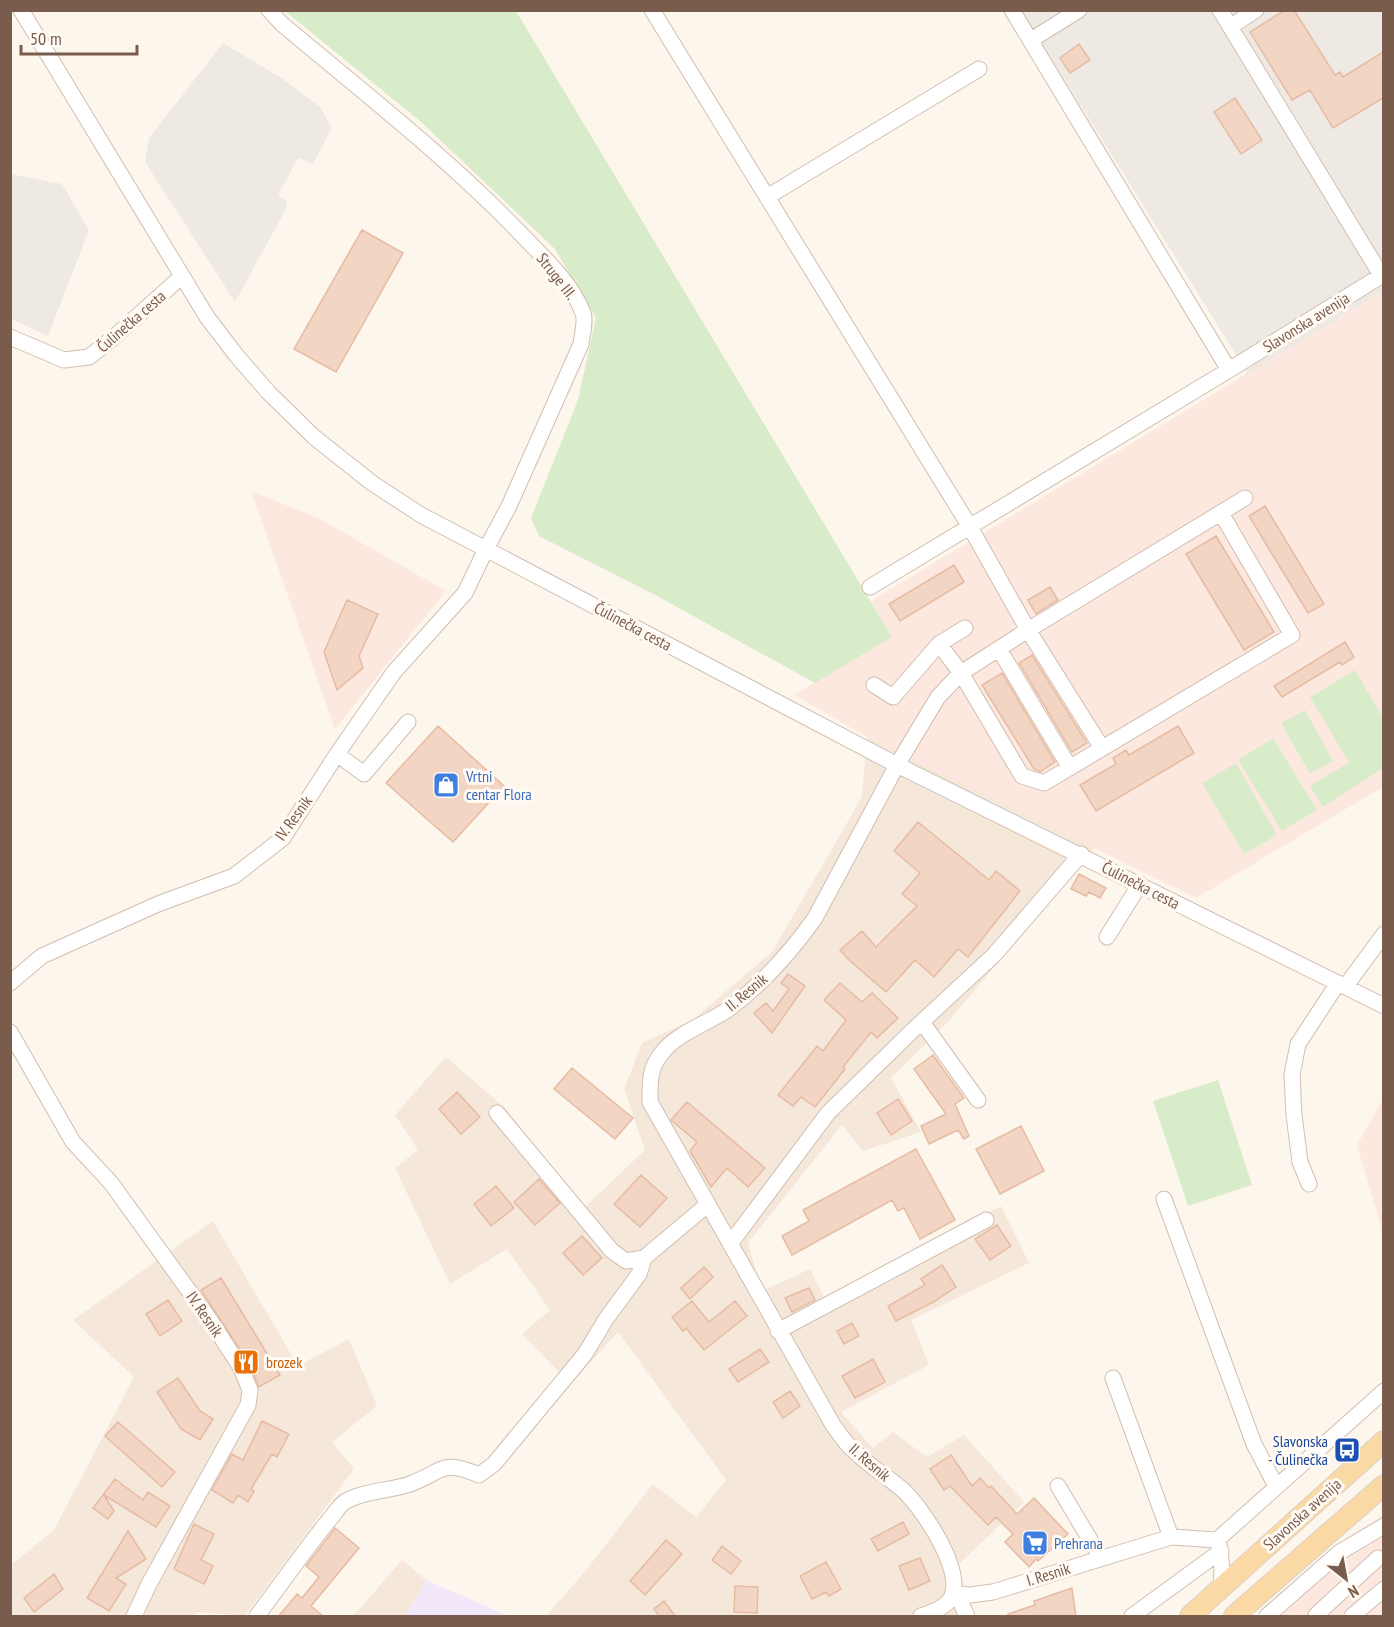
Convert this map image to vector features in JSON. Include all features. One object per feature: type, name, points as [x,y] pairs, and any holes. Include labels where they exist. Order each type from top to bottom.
[{"type":"main road","name":"Slavonska avenija","points":[[1190,1617],[1383,1441]]},
{"type":"main road","name":"Slavonska avenija","points":[[1234,1617],[1383,1485]]},
{"type":"street","name":"Čulinečka cesta","points":[[21,10],[181,277],[221,336],[268,392],[314,437],[372,483],[421,515],[897,765],[1383,1006]]},
{"type":"street","name":"Struge III.","points":[[269,10],[282,24],[422,139],[484,196],[549,263],[574,295],[584,316],[581,344],[509,506],[486,549]]},
{"type":"street","points":[[652,10],[970,527],[1028,630],[1102,748]]},
{"type":"street","points":[[1012,10],[1229,370]]},
{"type":"street","points":[[1031,40],[1079,10]]},
{"type":"street","points":[[1220,10],[1382,275]]},
{"type":"street","points":[[1230,27],[1256,10]]},
{"type":"street","points":[[767,196],[979,69]]},
{"type":"street","name":"Slavonska avenija","points":[[870,587],[1382,275]]},
{"type":"street","name":"Čulinečka cesta","points":[[10,337],[64,360],[88,357],[113,338],[181,277]]},
{"type":"street","points":[[897,765],[938,697],[961,673],[1245,498]]},
{"type":"street","points":[[939,644],[961,673],[1022,776],[1044,783],[1292,635],[1221,513]]},
{"type":"street","name":"IV. Resnik","points":[[10,983],[42,956],[158,904],[234,876],[283,838],[337,754],[394,672],[465,593],[486,549]]},
{"type":"street","points":[[874,685],[893,697],[939,644],[965,628]]},
{"type":"street","points":[[999,650],[1070,768]]},
{"type":"street","points":[[337,754],[364,774],[408,722]]},
{"type":"street","name":"II. Resnik","points":[[897,765],[815,918],[798,942],[780,963],[729,1008],[673,1041],[661,1053],[651,1069],[650,1102],[833,1425],[851,1449],[905,1492],[924,1516],[948,1559],[952,1574],[953,1594]]},
{"type":"street","points":[[730,1244],[828,1113],[994,955],[1080,854]]},
{"type":"street","points":[[1107,937],[1140,884]]},
{"type":"street","points":[[1309,1184],[1300,1162],[1294,1115],[1292,1075],[1299,1044],[1383,934]]},
{"type":"street","points":[[922,1022],[978,1100]]},
{"type":"street","name":"IV. Resnik","points":[[10,1032],[74,1142],[111,1184],[210,1320],[241,1368],[250,1390],[248,1405],[149,1584],[134,1617]]},
{"type":"street","points":[[497,1113],[612,1251],[626,1261],[644,1258],[707,1205]]},
{"type":"street","points":[[1164,1198],[1254,1444],[1276,1486]]},
{"type":"street","points":[[778,1331],[986,1220]]},
{"type":"street","points":[[257,1617],[310,1543],[345,1501],[361,1495],[401,1487],[423,1479],[444,1467],[463,1468],[479,1475],[494,1464],[585,1354],[606,1319],[639,1274],[644,1258]]},
{"type":"street","points":[[1113,1378],[1171,1538]]},
{"type":"street","points":[[1132,1617],[1219,1546],[1276,1486],[1383,1391]]},
{"type":"street","points":[[1058,1486],[1101,1558]]},
{"type":"street","points":[[1267,1617],[1340,1552],[1383,1526]]},
{"type":"street","name":"I. Resnik","points":[[953,1594],[970,1595],[993,1592],[1171,1538],[1219,1546]]},
{"type":"street","points":[[1219,1546],[1221,1588]]},
{"type":"street","points":[[1317,1617],[1316,1615],[1378,1558]]},
{"type":"street","points":[[1352,1617],[1383,1589]]},
{"type":"street","points":[[921,1617],[941,1608],[950,1601],[953,1594],[961,1603],[967,1617]]},
{"type":"shaded area","points":[[1022,11],[1383,11],[1383,291],[1248,374]]},
{"type":"shaded area","points":[[223,43],[280,77],[320,107],[332,128],[313,164],[298,158],[278,195],[287,201],[287,207],[235,302],[145,162],[149,138]]},
{"type":"shaded area","points":[[11,174],[62,184],[89,230],[48,336],[11,319]]},
{"type":"shaded area","points":[[1383,291],[1383,787],[1196,898],[867,737],[794,695],[892,637],[871,601]]},
{"type":"shaded area","points":[[251,491],[318,518],[446,591],[335,729]]},
{"type":"shaded area","points":[[867,737],[1095,847],[948,1022],[891,1078],[921,1132],[863,1151],[842,1125],[748,1243],[762,1291],[810,1269],[824,1297],[1001,1206],[1029,1263],[911,1320],[929,1365],[841,1412],[873,1448],[893,1432],[927,1457],[964,1435],[1024,1502],[958,1565],[971,1614],[967,1616],[546,1616],[587,1569],[653,1484],[696,1517],[726,1480],[618,1332],[571,1384],[522,1334],[550,1310],[507,1249],[450,1284],[395,1168],[418,1150],[395,1115],[446,1057],[505,1108],[585,1207],[645,1150],[624,1089],[642,1043],[694,1019],[772,952],[862,797]]},
{"type":"shaded area","points":[[1383,1099],[1383,1233],[1357,1145]]},
{"type":"shaded area","points":[[213,1221],[298,1366],[349,1339],[377,1406],[332,1442],[354,1469],[245,1616],[198,1612],[193,1616],[11,1616],[11,1565],[54,1530],[134,1377],[73,1320]]},
{"type":"shaded area","points":[[1383,1515],[1383,1616],[1257,1616],[1344,1540]]},
{"type":"shaded area","points":[[402,1560],[426,1580],[406,1616],[353,1616]]},
{"type":"shaded area","points":[[426,1580],[509,1616],[406,1616]]},
{"type":"green space","points":[[285,11],[516,11],[892,637],[815,683],[659,597],[539,536],[531,518],[578,400],[596,318],[555,249],[421,122]]},
{"type":"green space","points":[[1355,670],[1383,718],[1383,768],[1323,807],[1310,786],[1348,763],[1351,766],[1310,697]]},
{"type":"green space","points":[[1305,710],[1333,761],[1310,774],[1281,723]]},
{"type":"green space","points":[[1273,738],[1317,810],[1282,831],[1238,760]]},
{"type":"green space","points":[[1236,763],[1277,835],[1244,854],[1202,783]]},
{"type":"green space","points":[[1218,1080],[1252,1185],[1188,1206],[1153,1101]]},
{"type":"building","points":[[1285,10],[1294,10],[1335,75],[1340,72],[1343,77],[1383,52],[1383,98],[1333,128],[1310,90],[1292,100],[1250,32]]},
{"type":"building","points":[[1079,44],[1090,60],[1070,73],[1060,58]]},
{"type":"building","points":[[1235,98],[1262,140],[1241,154],[1214,112]]},
{"type":"building","points":[[362,230],[403,253],[336,372],[294,349]]},
{"type":"building","points":[[1265,506],[1324,604],[1308,613],[1249,516]]},
{"type":"building","points":[[1216,536],[1274,632],[1244,650],[1186,554]]},
{"type":"building","points":[[954,565],[964,582],[900,621],[889,604]]},
{"type":"building","points":[[1050,587],[1058,600],[1036,614],[1028,600]]},
{"type":"building","points":[[347,600],[378,614],[359,656],[363,668],[337,690],[324,652]]},
{"type":"building","points":[[1345,642],[1354,657],[1342,665],[1340,662],[1282,697],[1274,686]]},
{"type":"building","points":[[1032,655],[1087,743],[1072,752],[1019,663]]},
{"type":"building","points":[[1002,673],[1055,762],[1040,772],[1034,769],[982,685]]},
{"type":"building","points":[[438,726],[504,786],[453,842],[386,783]]},
{"type":"building","points":[[1178,726],[1194,753],[1096,811],[1080,785],[1116,764],[1113,758],[1126,750],[1129,755]]},
{"type":"building","points":[[918,822],[989,880],[996,871],[1020,891],[968,957],[958,949],[934,977],[915,960],[886,992],[840,950],[862,931],[876,947],[917,906],[902,894],[920,873],[894,851]]},
{"type":"building","points":[[1079,874],[1106,888],[1100,898],[1089,892],[1086,896],[1071,889]]},
{"type":"building","points":[[788,974],[805,986],[772,1033],[754,1013],[766,1003],[773,1011],[789,989],[781,983]]},
{"type":"building","points":[[840,983],[862,1002],[872,993],[898,1018],[877,1038],[871,1032],[815,1107],[801,1097],[793,1106],[778,1095],[817,1046],[823,1051],[846,1020],[824,1000]]},
{"type":"building","points":[[933,1055],[964,1098],[955,1104],[969,1136],[964,1139],[958,1130],[929,1144],[921,1126],[946,1114],[914,1069]]},
{"type":"building","points":[[572,1068],[633,1118],[615,1139],[554,1089]]},
{"type":"building","points":[[457,1092],[480,1117],[461,1134],[439,1109]]},
{"type":"building","points":[[898,1099],[912,1121],[891,1135],[877,1113]]},
{"type":"building","points":[[687,1102],[765,1168],[748,1187],[727,1168],[711,1187],[690,1151],[697,1142],[671,1120]]},
{"type":"building","points":[[1021,1126],[1044,1171],[1000,1194],[976,1149]]},
{"type":"building","points":[[916,1149],[955,1220],[920,1239],[904,1208],[898,1211],[892,1200],[792,1255],[782,1236],[809,1221],[803,1210]]},
{"type":"building","points":[[641,1175],[667,1198],[640,1227],[614,1204]]},
{"type":"building","points":[[539,1179],[560,1203],[535,1225],[514,1202]]},
{"type":"building","points":[[496,1186],[514,1208],[491,1226],[474,1204]]},
{"type":"building","points":[[997,1225],[1011,1246],[990,1260],[975,1239]]},
{"type":"building","points":[[582,1236],[602,1258],[583,1275],[563,1253]]},
{"type":"building","points":[[942,1265],[956,1287],[935,1301],[896,1321],[888,1306],[925,1285],[921,1279]]},
{"type":"building","points":[[704,1267],[713,1277],[690,1299],[681,1288]]},
{"type":"building","points":[[221,1278],[280,1375],[259,1387],[249,1363],[201,1290]]},
{"type":"building","points":[[809,1288],[815,1300],[792,1312],[785,1298]]},
{"type":"building","points":[[168,1300],[182,1321],[160,1336],[146,1314]]},
{"type":"building","points":[[692,1301],[709,1322],[735,1301],[747,1316],[704,1350],[686,1328],[683,1331],[672,1317]]},
{"type":"building","points":[[852,1323],[859,1336],[844,1344],[837,1331]]},
{"type":"building","points":[[760,1349],[769,1362],[738,1382],[729,1369]]},
{"type":"building","points":[[873,1359],[885,1382],[855,1398],[842,1376]]},
{"type":"building","points":[[178,1378],[200,1411],[213,1419],[200,1440],[181,1429],[157,1392]]},
{"type":"building","points":[[790,1391],[800,1406],[783,1418],[773,1402]]},
{"type":"building","points":[[262,1421],[289,1434],[277,1457],[272,1454],[251,1489],[254,1491],[248,1502],[238,1495],[233,1503],[212,1490],[232,1454],[243,1460]]},
{"type":"building","points":[[118,1422],[175,1472],[162,1487],[105,1436]]},
{"type":"building","points":[[951,1455],[972,1486],[980,1478],[989,1488],[991,1486],[1017,1514],[1034,1498],[1068,1534],[1029,1567],[1005,1542],[1013,1534],[996,1517],[988,1525],[950,1486],[944,1490],[930,1469]]},
{"type":"building","points":[[115,1479],[143,1500],[148,1492],[170,1506],[156,1527],[104,1495],[114,1511],[108,1519],[93,1508]]},
{"type":"building","points":[[903,1522],[909,1534],[878,1551],[871,1539]]},
{"type":"building","points":[[194,1524],[214,1534],[201,1560],[213,1566],[204,1584],[174,1569]]},
{"type":"building","points":[[335,1528],[359,1548],[311,1606],[324,1617],[278,1617],[297,1594],[302,1598],[319,1577],[306,1566]]},
{"type":"building","points":[[128,1531],[146,1559],[116,1578],[126,1584],[109,1611],[87,1598]]},
{"type":"building","points":[[666,1540],[682,1554],[645,1595],[630,1581]]},
{"type":"building","points":[[722,1546],[741,1561],[731,1574],[712,1560]]},
{"type":"building","points":[[920,1558],[930,1581],[909,1590],[899,1566]]},
{"type":"building","points":[[826,1562],[841,1589],[829,1596],[826,1592],[812,1599],[800,1576]]},
{"type":"building","points":[[54,1574],[63,1589],[34,1612],[24,1598]]},
{"type":"building","points":[[735,1586],[758,1587],[757,1613],[734,1612]]},
{"type":"building","points":[[1072,1588],[1076,1617],[1008,1617],[1008,1614],[1035,1605],[1034,1601]]},
{"type":"building","points":[[664,1601],[676,1617],[660,1617],[654,1609]]},
{"type":"place","name":"Vrtni centar Flora","points":[[446,785]]},
{"type":"place","name":"brozek","points":[[246,1362]]},
{"type":"place","name":"Slavonska - Čulinečka","points":[[1347,1450]]},
{"type":"place","name":"Prehrana","points":[[1035,1543]]}]
